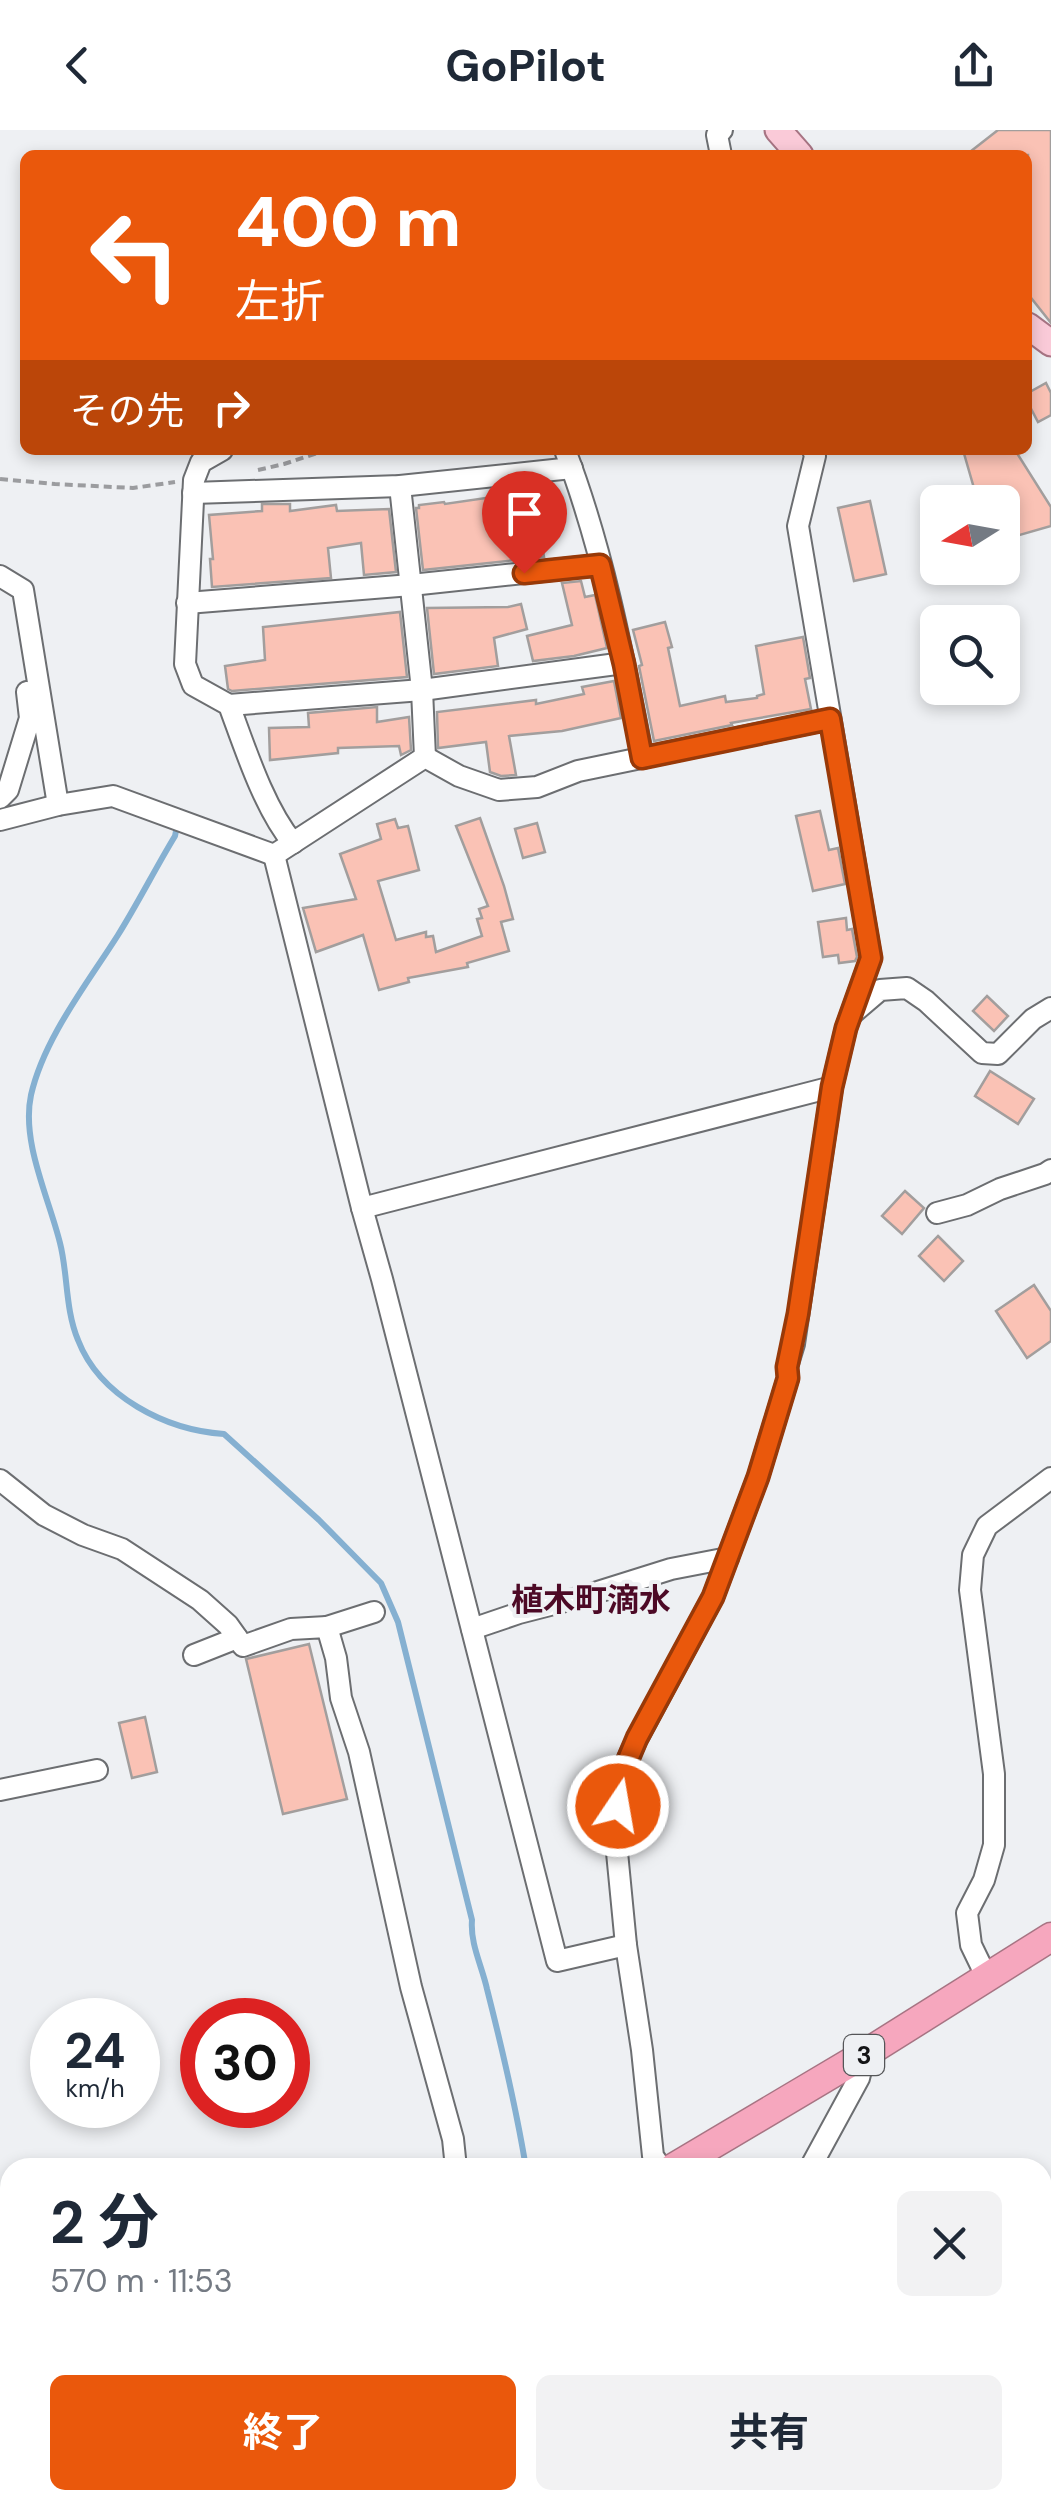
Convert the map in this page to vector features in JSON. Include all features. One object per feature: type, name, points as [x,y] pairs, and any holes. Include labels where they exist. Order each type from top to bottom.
[{"type":"highway","name":"3","points":[[690,2158],[1051,1937]]},
{"type":"main road","points":[[778,130],[796,150]]},
{"type":"street","points":[[213,455],[201,462],[194,486],[185,664],[193,684],[230,705],[422,690],[624,664]]},
{"type":"street","points":[[654,2158],[616,1842],[624,1769],[713,1597],[758,1477],[788,1378],[832,1087],[850,1016],[871,958],[798,526],[815,455]]},
{"type":"street","points":[[194,486],[400,486],[569,459],[584,498],[642,758]]},
{"type":"street","points":[[400,486],[426,757]]},
{"type":"street","points":[[187,603],[411,586],[600,565]]},
{"type":"street","points":[[0,798],[8,790],[30,718],[6,580]]},
{"type":"street","points":[[6,580],[24,590],[58,805]]},
{"type":"street","points":[[230,705],[254,773],[293,843]]},
{"type":"street","points":[[426,757],[459,776],[499,790],[536,787],[578,771],[830,719]]},
{"type":"street","points":[[274,855],[426,757]]},
{"type":"street","points":[[0,820],[113,796],[274,855]]},
{"type":"street","points":[[274,855],[557,1961],[626,1945]]},
{"type":"street","points":[[850,1016],[880,990],[907,988],[982,1052],[998,1054],[1051,1008]]},
{"type":"street","points":[[362,1208],[832,1087]]},
{"type":"street","points":[[937,1212],[967,1205],[1051,1170]]},
{"type":"street","points":[[987,1978],[971,1945],[967,1913],[984,1880],[994,1846],[994,1774],[970,1590],[973,1554],[987,1526],[1051,1478]]},
{"type":"street","points":[[0,1480],[44,1515],[122,1549],[200,1600],[243,1646],[290,1629],[326,1627],[374,1612]]},
{"type":"street","points":[[472,1629],[671,1569],[728,1558]]},
{"type":"street","points":[[326,1627],[455,2158]]},
{"type":"street","points":[[194,1655],[237,1638]]},
{"type":"street","points":[[0,1790],[97,1770]]},
{"type":"street","points":[[815,2158],[858,2078],[865,2054]]},
{"type":"path","points":[[253,471],[311,455]]},
{"type":"path","points":[[0,479],[133,488],[194,486]]},
{"type":"building","points":[[998,130],[1051,130],[1051,323],[1032,299],[1032,150],[972,150]]},
{"type":"building","points":[[1046,383],[1051,393],[1051,415],[1038,422],[1032,411],[1032,391]]},
{"type":"building","points":[[964,455],[1018,455],[1051,507],[1051,526],[1020,535],[1020,485],[973,485]]},
{"type":"building","points":[[534,491],[544,557],[423,570],[416,508],[419,505]]},
{"type":"building","points":[[870,501],[886,574],[854,581],[838,508]]},
{"type":"building","points":[[262,504],[290,504],[290,511],[336,505],[337,511],[389,509],[396,572],[364,575],[361,543],[328,548],[331,578],[212,587],[209,515],[262,511]]},
{"type":"building","points":[[581,581],[585,597],[595,595],[607,648],[533,661],[527,636],[572,625],[562,583]]},
{"type":"building","points":[[521,604],[527,629],[494,638],[498,666],[434,674],[427,608]]},
{"type":"building","points":[[400,612],[407,677],[228,689],[225,666],[265,660],[263,627]]},
{"type":"building","points":[[665,622],[680,706],[725,696],[726,702],[757,698],[764,694],[756,646],[803,637],[811,709],[654,741],[633,630]]},
{"type":"building","points":[[614,681],[621,718],[562,731],[509,736],[516,775],[490,772],[486,742],[438,748],[437,712],[536,700],[536,704],[584,694],[582,687]]},
{"type":"building","points":[[377,707],[377,722],[409,717],[411,750],[401,755],[399,746],[338,748],[338,753],[270,760],[269,728],[309,727],[308,713]]},
{"type":"building","points":[[820,811],[829,850],[838,848],[845,884],[813,891],[796,816]]},
{"type":"building","points":[[480,818],[513,919],[501,922],[509,951],[467,963],[468,967],[408,978],[409,982],[379,990],[363,935],[316,952],[303,908],[356,899],[340,854],[381,839],[377,824],[395,819],[398,828],[408,826],[419,870],[378,881],[396,940],[426,932],[426,937],[433,936],[436,952],[482,936],[477,919],[482,918],[479,909],[488,906],[456,826]]},
{"type":"building","points":[[537,823],[545,852],[523,858],[515,829]]},
{"type":"building","points":[[846,918],[857,957],[855,961],[839,963],[838,955],[823,957],[818,922]]},
{"type":"building","points":[[987,996],[1008,1016],[994,1031],[973,1011]]},
{"type":"building","points":[[990,1071],[1034,1099],[1018,1124],[975,1096]]},
{"type":"building","points":[[905,1191],[924,1208],[902,1234],[882,1216]]},
{"type":"building","points":[[938,1236],[963,1261],[944,1281],[919,1256]]},
{"type":"building","points":[[1034,1285],[1051,1311],[1051,1341],[1027,1358],[996,1311]]},
{"type":"building","points":[[309,1644],[347,1799],[283,1814],[246,1659]]},
{"type":"building","points":[[145,1717],[157,1772],[132,1778],[119,1723]]},
{"type":"waterway","points":[[177,826],[125,923],[56,1032],[31,1095],[33,1151],[60,1243],[74,1328],[88,1360],[119,1394],[158,1418],[224,1434],[319,1520],[381,1583],[398,1622],[472,1920],[524,2158]]},
{"type":"district","name":"植木町滴水","points":[[591,1600]]},
{"type":"route","points":[[524,573],[600,565],[642,758],[830,719],[871,958],[846,1028],[832,1087],[788,1378],[769,1442],[713,1597],[624,1769],[618,1806]]}]
